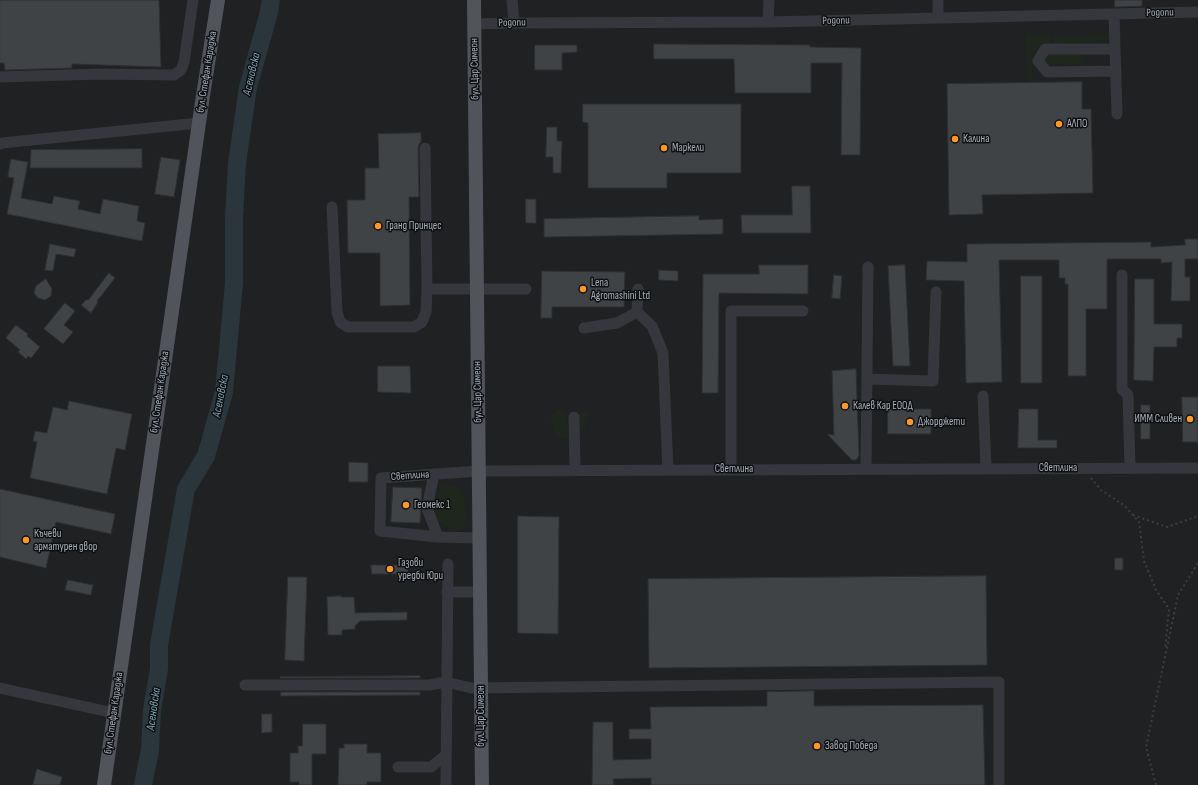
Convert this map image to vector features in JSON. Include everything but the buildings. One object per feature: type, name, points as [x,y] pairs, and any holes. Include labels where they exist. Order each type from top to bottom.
[{"type":"main road","name":"бул. Стефан Караджа","points":[[104,785],[218,0]]},
{"type":"main road","name":"бул. Цар Симеон","points":[[474,0],[482,785]]},
{"type":"street","points":[[0,77],[101,74],[174,75],[182,70],[193,0]]},
{"type":"street","points":[[512,0],[514,23]]},
{"type":"street","points":[[768,22],[769,0]]},
{"type":"street","points":[[938,0],[938,18]]},
{"type":"street","name":"Родопи","points":[[474,24],[768,22],[1198,12]]},
{"type":"street","points":[[1114,14],[1117,114]]},
{"type":"street","points":[[1115,49],[1045,50],[1038,61],[1047,72],[1116,71]]},
{"type":"street","points":[[0,144],[199,123]]},
{"type":"street","points":[[332,207],[336,312],[340,322],[348,327],[414,327],[422,322],[426,312],[427,289],[425,148]]},
{"type":"street","points":[[866,469],[868,267]]},
{"type":"street","points":[[1122,275],[1122,389],[1128,395],[1130,468]]},
{"type":"street","points":[[427,289],[526,289]]},
{"type":"street","points":[[638,289],[637,312],[652,326],[663,353],[668,470]]},
{"type":"street","points":[[867,379],[933,381],[936,292]]},
{"type":"street","points":[[731,470],[731,311],[803,311]]},
{"type":"street","points":[[584,328],[617,323],[637,312]]},
{"type":"street","points":[[983,396],[986,468]]},
{"type":"street","points":[[574,416],[575,470]]},
{"type":"street","name":"Светлина","points":[[438,537],[380,531],[381,478],[479,471],[1198,468]]},
{"type":"street","points":[[434,474],[427,508],[438,537],[480,538]]},
{"type":"street","points":[[446,785],[448,564]]},
{"type":"street","points":[[447,592],[480,592]]},
{"type":"street","points":[[245,685],[429,685],[446,682],[471,688],[481,688],[999,682],[999,785]]},
{"type":"street","points":[[0,688],[114,713]]},
{"type":"street","points":[[398,767],[431,767],[446,755]]},
{"type":"path","points":[[1082,468],[1101,490],[1125,506],[1139,522],[1144,561],[1156,590],[1169,609],[1164,659]]},
{"type":"path","points":[[1133,515],[1167,528],[1198,516]]},
{"type":"path","points":[[1156,785],[1146,747],[1178,595],[1198,563]]},
{"type":"shaded area","points":[[0,0],[1198,0],[1198,785],[0,785]]},
{"type":"shaded area","points":[[1110,34],[1111,42],[1054,43],[1054,35]]},
{"type":"shaded area","points":[[1025,35],[1050,35],[1050,44],[1043,45],[1035,52],[1032,63],[1032,83],[1028,83]]},
{"type":"shaded area","points":[[1046,54],[1083,54],[1085,58],[1084,62],[1081,64],[1046,64],[1043,58]]},
{"type":"shaded area","points":[[557,410],[562,410],[567,415],[569,439],[562,438],[554,432],[550,421],[552,415]]},
{"type":"shaded area","points":[[582,411],[587,412],[588,420],[586,427],[582,431],[579,429],[578,415]]},
{"type":"shaded area","points":[[454,485],[463,490],[466,510],[464,526],[461,530],[456,532],[440,523],[434,510],[434,499],[438,490],[445,486]]},
{"type":"waterway","name":"Асеновска","points":[[143,785],[150,750],[152,710],[159,669],[159,645],[186,489],[206,456],[224,392],[234,283],[234,218],[237,163],[248,87],[271,0]]},
{"type":"place","name":"АЛПО","points":[[1059,124]]},
{"type":"place","name":"Калина","points":[[955,139]]},
{"type":"place","name":"Маркели","points":[[664,148]]},
{"type":"place","name":"Гранд Принцес","points":[[378,226]]},
{"type":"place","name":"Lena Agromashini Ltd","points":[[583,289]]},
{"type":"place","name":"Калев Кар ЕООД","points":[[845,406]]},
{"type":"place","name":"ИММ Сливен","points":[[1190,419]]},
{"type":"place","name":"Джорджети","points":[[910,422]]},
{"type":"place","name":"Геомекс 1","points":[[406,505]]},
{"type":"place","name":"Къчеви арматурен двор","points":[[26,540]]},
{"type":"place","name":"Газови уредби Юри","points":[[390,569]]},
{"type":"place","name":"Завод Победа","points":[[817,746]]}]
